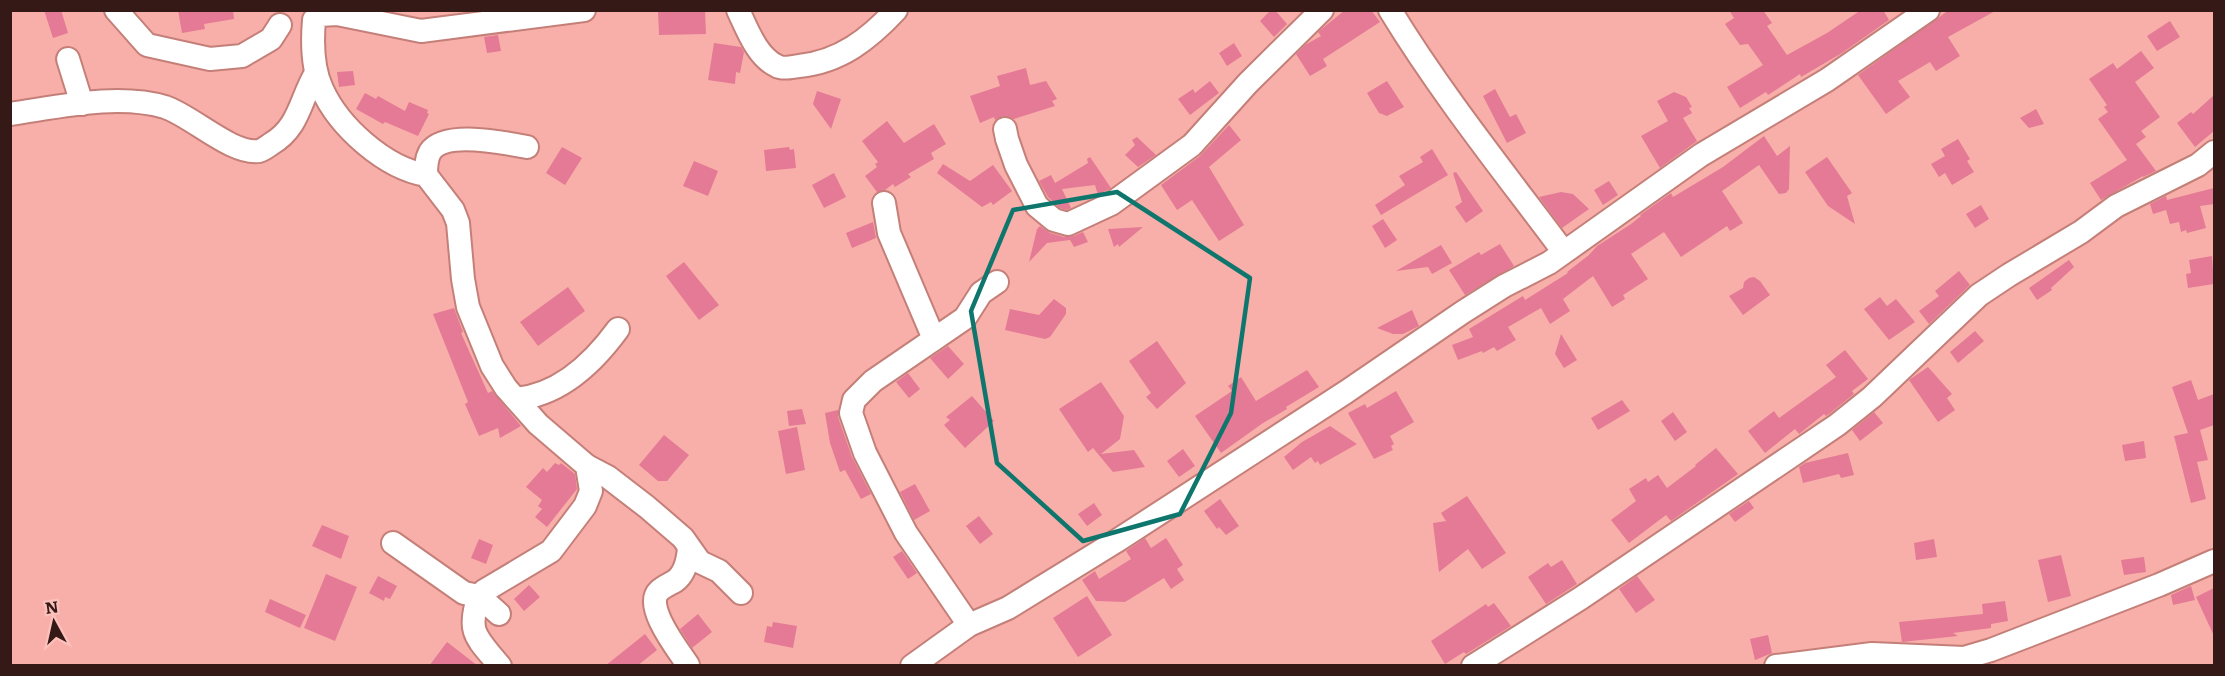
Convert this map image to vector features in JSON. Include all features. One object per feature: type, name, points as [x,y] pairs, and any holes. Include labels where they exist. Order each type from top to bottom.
[{"type":"street","points":[[116,10],[147,45],[210,59],[242,56],[271,39],[275,18],[303,26],[320,15],[338,14],[421,31],[584,10]]},
{"type":"street","points":[[738,10],[762,56],[778,67],[810,65],[854,49],[896,10]]},
{"type":"street","points":[[1005,129],[1016,165],[1037,206],[1054,220],[1068,224],[1111,204],[1192,145],[1248,83],[1322,10]]},
{"type":"street","points":[[1390,10],[1417,55],[1563,251]]},
{"type":"street","points":[[912,666],[969,625],[1008,608],[1115,542],[1504,286],[1549,263],[1701,155],[1827,80],[1928,10]]},
{"type":"street","points":[[315,20],[313,35],[316,73],[332,108],[370,148],[390,162],[411,172],[426,175]]},
{"type":"street","points":[[68,59],[82,104]]},
{"type":"street","points":[[10,114],[82,104],[134,101],[165,108],[195,121],[242,149],[260,151],[284,137],[301,111],[307,89],[316,73]]},
{"type":"street","points":[[527,147],[476,140],[439,144],[430,151],[426,163],[426,175],[453,210],[458,223],[468,307],[492,366],[538,424],[587,466],[608,477],[647,507],[683,538],[700,562],[719,571],[741,593]]},
{"type":"street","points":[[1473,666],[1581,598],[1837,425],[1905,367],[1979,295],[2081,232],[2116,206],[2198,165],[2214,152]]},
{"type":"street","points":[[884,203],[889,232],[934,339]]},
{"type":"street","points":[[969,625],[906,533],[865,453],[851,413],[854,400],[873,381],[965,318],[981,293],[997,282]]},
{"type":"street","points":[[516,399],[530,398],[540,394],[587,367],[618,329]]},
{"type":"street","points":[[500,666],[474,632],[472,615],[478,596],[551,551],[585,506],[591,490],[587,466]]},
{"type":"street","points":[[393,543],[464,593],[478,596],[499,614]]},
{"type":"street","points":[[688,665],[659,621],[654,601],[657,592],[678,579],[687,562],[689,548]]},
{"type":"street","points":[[1776,666],[1872,654],[1964,658],[1991,650],[2159,585],[2214,561]]},
{"type":"highlighted area","points":[[1117,192],[1250,278],[1231,413],[1180,514],[1083,541],[997,463],[971,311],[1013,210]]},
{"type":"building","points":[[44,10],[61,10],[68,33],[53,38]]},
{"type":"building","points":[[178,10],[233,10],[234,19],[204,24],[205,29],[182,33]]},
{"type":"building","points":[[658,10],[705,10],[706,34],[659,35]]},
{"type":"building","points":[[1271,10],[1275,10],[1287,24],[1274,37],[1260,21]]},
{"type":"building","points":[[1345,10],[1371,10],[1380,22],[1323,59],[1327,66],[1310,76],[1296,54],[1305,45],[1321,36],[1318,32]]},
{"type":"building","points":[[1729,10],[1763,10],[1772,23],[1767,26],[1787,55],[1827,33],[1861,10],[1883,10],[1889,20],[1842,53],[1801,77],[1800,74],[1768,95],[1766,92],[1740,108],[1727,87],[1763,65],[1748,44],[1740,45],[1725,24],[1734,18]]},
{"type":"building","points":[[1949,10],[1997,10],[1948,37],[1960,56],[1936,71],[1930,62],[1898,81],[1910,97],[1886,114],[1858,75]]},
{"type":"building","points":[[2170,21],[2180,37],[2157,51],[2147,36]]},
{"type":"building","points":[[498,35],[501,51],[487,53],[484,37]]},
{"type":"building","points":[[714,43],[741,47],[744,52],[740,73],[736,72],[735,84],[708,80]]},
{"type":"building","points":[[1234,43],[1242,56],[1227,66],[1219,53]]},
{"type":"building","points":[[2141,51],[2154,68],[2135,82],[2160,117],[2141,131],[2146,137],[2136,144],[2156,171],[2101,200],[2090,183],[2127,160],[2098,119],[2108,112],[2104,107],[2107,105],[2089,79],[2113,63],[2117,69]]},
{"type":"building","points":[[1026,68],[1030,85],[1046,81],[1057,99],[1052,101],[1055,106],[1014,119],[1003,116],[995,120],[994,117],[980,123],[970,96],[1000,86],[997,76]]},
{"type":"building","points":[[353,71],[355,85],[339,87],[337,72]]},
{"type":"building","points":[[1210,81],[1219,93],[1190,115],[1178,99],[1193,89],[1195,93]]},
{"type":"building","points":[[1387,81],[1404,107],[1387,116],[1379,113],[1367,93]]},
{"type":"building","points":[[1495,89],[1510,117],[1516,114],[1526,133],[1507,143],[1483,96]]},
{"type":"building","points":[[817,91],[841,99],[831,129],[813,104]]},
{"type":"building","points":[[1674,92],[1686,97],[1692,107],[1689,108],[1692,113],[1683,118],[1697,141],[1660,168],[1641,136],[1668,121],[1657,101]]},
{"type":"building","points":[[365,93],[376,99],[378,96],[405,111],[409,102],[428,110],[429,114],[418,136],[385,122],[383,124],[356,109]]},
{"type":"building","points":[[2214,95],[2214,131],[2195,147],[2177,123],[2191,112],[2193,114]]},
{"type":"building","points":[[2036,109],[2044,124],[2029,128],[2020,118]]},
{"type":"building","points":[[887,121],[904,143],[934,124],[946,144],[931,153],[934,159],[908,174],[911,177],[895,187],[893,184],[877,192],[865,176],[877,167],[875,164],[878,162],[862,141]]},
{"type":"building","points":[[1229,125],[1241,140],[1209,167],[1244,225],[1219,241],[1192,200],[1177,210],[1161,185],[1200,156]]},
{"type":"building","points":[[1764,136],[1777,156],[1790,146],[1789,189],[1786,193],[1779,194],[1759,165],[1722,191],[1743,223],[1730,231],[1727,226],[1681,257],[1664,232],[1631,254],[1648,279],[1623,295],[1625,299],[1612,307],[1593,276],[1563,299],[1570,311],[1550,324],[1541,308],[1508,327],[1516,340],[1497,351],[1494,347],[1483,353],[1482,351],[1458,360],[1452,345],[1473,337],[1469,329],[1523,296],[1525,300],[1568,273],[1597,246],[1631,224],[1671,193],[1673,197],[1723,167]]},
{"type":"building","points":[[1137,137],[1156,155],[1138,167],[1125,155],[1135,145],[1132,140]]},
{"type":"building","points":[[1958,139],[1970,159],[1967,161],[1974,172],[1952,185],[1945,173],[1939,177],[1931,164],[1945,156],[1941,149]]},
{"type":"building","points":[[562,147],[582,158],[565,185],[546,173]]},
{"type":"building","points":[[789,147],[790,150],[794,149],[796,168],[766,171],[764,150]]},
{"type":"building","points":[[1432,149],[1448,175],[1381,215],[1375,205],[1405,185],[1399,176],[1423,162],[1420,157]]},
{"type":"building","points":[[1090,157],[1111,188],[1098,195],[1095,185],[1062,189],[1071,208],[1067,210],[1060,208],[1048,197],[1039,181],[1051,175],[1055,183],[1088,163],[1087,159]]},
{"type":"building","points":[[1827,157],[1852,193],[1847,196],[1855,224],[1828,206],[1805,172]]},
{"type":"building","points":[[694,161],[718,171],[708,196],[683,186]]},
{"type":"building","points":[[943,164],[970,181],[993,165],[1012,191],[993,205],[991,202],[982,207],[937,173]]},
{"type":"building","points":[[1456,172],[1483,211],[1466,223],[1455,207],[1462,202],[1453,173]]},
{"type":"building","points":[[834,173],[846,197],[824,208],[812,185]]},
{"type":"building","points":[[1609,181],[1618,195],[1603,205],[1594,190]]},
{"type":"building","points":[[2214,188],[2214,204],[2200,206],[2206,228],[2187,233],[2186,230],[2181,232],[2179,222],[2170,224],[2166,210],[2153,214],[2150,204],[2166,196],[2167,200]]},
{"type":"building","points":[[1561,192],[1573,194],[1589,209],[1562,228],[1539,197]]},
{"type":"building","points":[[1981,205],[1989,219],[1975,228],[1966,214]]},
{"type":"building","points":[[1383,219],[1397,240],[1385,248],[1372,226]]},
{"type":"building","points":[[873,222],[876,238],[852,248],[846,233]]},
{"type":"building","points":[[1040,226],[1050,233],[1064,237],[1083,232],[1088,242],[1074,247],[1070,240],[1047,243],[1029,262],[1037,229]]},
{"type":"building","points":[[1143,227],[1119,247],[1118,244],[1114,247],[1108,229]]},
{"type":"building","points":[[1500,244],[1514,266],[1465,295],[1449,270],[1479,252],[1481,255]]},
{"type":"building","points":[[1441,245],[1452,263],[1432,274],[1428,267],[1396,271]]},
{"type":"building","points":[[2212,256],[2214,284],[2188,288],[2186,274],[2191,273],[2189,260]]},
{"type":"building","points":[[2069,260],[2074,267],[2051,288],[2052,290],[2037,300],[2029,288]]},
{"type":"building","points":[[684,262],[719,305],[699,320],[666,276]]},
{"type":"building","points":[[1959,271],[1970,285],[1929,324],[1919,311],[1939,296],[1935,291]]},
{"type":"building","points":[[1754,277],[1760,281],[1770,295],[1743,315],[1729,296],[1743,288],[1744,282],[1749,278]]},
{"type":"building","points":[[568,287],[585,311],[538,346],[520,322]]},
{"type":"building","points":[[1880,297],[1887,306],[1896,299],[1915,322],[1889,340],[1864,309]]},
{"type":"building","points":[[1054,299],[1066,308],[1066,314],[1050,337],[1045,339],[1005,330],[1010,309],[1039,315]]},
{"type":"building","points":[[454,308],[463,332],[461,333],[488,393],[492,391],[521,426],[500,438],[498,428],[479,436],[465,404],[468,402],[433,314]]},
{"type":"building","points":[[1412,310],[1419,326],[1403,334],[1393,334],[1377,328]]},
{"type":"building","points":[[1975,331],[1984,341],[1958,363],[1950,352]]},
{"type":"building","points":[[1561,334],[1577,360],[1564,368],[1555,354]]},
{"type":"building","points":[[1157,341],[1186,383],[1157,409],[1146,397],[1151,393],[1129,361]]},
{"type":"building","points":[[948,346],[964,364],[948,379],[930,358]]},
{"type":"building","points":[[1845,350],[1868,379],[1852,391],[1854,394],[1829,414],[1826,416],[1824,414],[1799,434],[1795,429],[1765,453],[1748,431],[1774,411],[1779,418],[1836,377],[1826,365]]},
{"type":"building","points":[[1928,367],[1952,394],[1947,398],[1955,410],[1938,422],[1909,380]]},
{"type":"building","points":[[1307,370],[1319,387],[1286,407],[1287,409],[1221,453],[1195,416],[1232,391],[1228,386],[1241,377],[1256,401]]},
{"type":"building","points":[[908,373],[920,389],[909,398],[896,382]]},
{"type":"building","points":[[2191,380],[2198,400],[2214,394],[2214,425],[2200,430],[2208,460],[2197,462],[2206,499],[2191,503],[2174,436],[2188,433],[2172,387]]},
{"type":"building","points":[[1101,382],[1124,416],[1120,439],[1101,454],[1134,450],[1145,467],[1113,472],[1093,448],[1088,452],[1059,409]]},
{"type":"building","points":[[1396,391],[1414,422],[1390,436],[1394,444],[1391,446],[1393,450],[1374,459],[1348,413],[1365,404],[1367,408]]},
{"type":"building","points":[[972,396],[994,421],[965,448],[944,425],[950,420],[946,417]]},
{"type":"building","points":[[1622,400],[1630,411],[1598,430],[1591,418]]},
{"type":"building","points":[[802,409],[806,424],[789,426],[787,411]]},
{"type":"building","points":[[838,410],[838,417],[852,457],[871,494],[861,499],[845,470],[840,472],[830,443],[825,413]]},
{"type":"building","points":[[1673,412],[1687,432],[1675,441],[1661,421]]},
{"type":"building","points":[[1874,412],[1883,423],[1860,441],[1852,430]]},
{"type":"building","points":[[1330,426],[1357,444],[1320,465],[1318,461],[1315,463],[1311,457],[1293,470],[1284,457],[1302,442]]},
{"type":"building","points":[[797,427],[805,470],[786,474],[778,431]]},
{"type":"building","points":[[664,435],[689,455],[667,481],[658,481],[639,465]]},
{"type":"building","points":[[2144,441],[2146,458],[2125,461],[2122,445]]},
{"type":"building","points":[[1716,448],[1738,474],[1671,521],[1666,515],[1629,543],[1611,520],[1636,501],[1629,489],[1646,478],[1648,482],[1658,475],[1667,488]]},
{"type":"building","points":[[1183,449],[1195,466],[1179,477],[1167,461]]},
{"type":"building","points":[[1848,453],[1854,475],[1841,478],[1839,474],[1803,483],[1799,467],[1805,463]]},
{"type":"building","points":[[555,463],[559,465],[561,463],[575,474],[577,489],[547,527],[535,517],[542,509],[538,506],[542,500],[526,487],[543,468],[547,472]]},
{"type":"building","points":[[915,484],[930,511],[914,520],[900,492]]},
{"type":"building","points":[[1467,496],[1506,553],[1482,569],[1468,549],[1439,572],[1433,523],[1446,521],[1441,513]]},
{"type":"building","points":[[1220,499],[1239,526],[1226,535],[1219,527],[1217,529],[1204,511]]},
{"type":"building","points":[[1749,501],[1754,508],[1735,522],[1729,514]]},
{"type":"building","points":[[1094,503],[1102,515],[1087,526],[1078,514]]},
{"type":"building","points":[[979,516],[993,534],[980,544],[966,526]]},
{"type":"building","points":[[322,525],[349,536],[341,559],[312,546]]},
{"type":"building","points":[[1145,538],[1151,548],[1166,538],[1183,565],[1177,569],[1184,580],[1171,589],[1164,578],[1125,602],[1096,601],[1082,580],[1095,571],[1099,579],[1131,559],[1126,551]]},
{"type":"building","points":[[479,539],[493,545],[486,564],[471,558]]},
{"type":"building","points":[[1934,539],[1937,557],[1916,560],[1914,543]]},
{"type":"building","points":[[902,551],[917,573],[908,579],[893,557]]},
{"type":"building","points":[[2061,555],[2071,596],[2048,602],[2038,560]]},
{"type":"building","points":[[2144,557],[2146,572],[2124,575],[2121,560]]},
{"type":"building","points":[[1562,560],[1577,584],[1546,604],[1528,577],[1548,563],[1551,567]]},
{"type":"building","points":[[326,574],[357,587],[335,641],[304,628]]},
{"type":"building","points":[[378,576],[397,586],[390,599],[385,597],[384,601],[369,593]]},
{"type":"building","points":[[1637,576],[1655,600],[1636,613],[1619,589]]},
{"type":"building","points":[[529,585],[540,597],[524,611],[514,599]]},
{"type":"building","points":[[2191,586],[2195,600],[2173,605],[2171,595]]},
{"type":"building","points":[[2214,588],[2214,636],[2196,597]]},
{"type":"building","points":[[1087,596],[1112,635],[1078,657],[1053,618]]},
{"type":"building","points":[[270,599],[306,615],[300,628],[265,612]]},
{"type":"building","points":[[2005,601],[2008,621],[1991,624],[1991,628],[1953,633],[1958,636],[1902,642],[1899,622],[1983,614],[1982,604]]},
{"type":"building","points":[[1494,603],[1511,626],[1466,654],[1464,652],[1445,664],[1431,641],[1486,604],[1488,607]]},
{"type":"building","points":[[698,614],[712,632],[692,648],[680,629]]},
{"type":"building","points":[[773,622],[797,626],[793,648],[764,642],[767,626],[772,627]]},
{"type":"building","points":[[645,634],[657,650],[637,666],[605,666]]},
{"type":"building","points":[[1768,635],[1772,653],[1755,660],[1750,639]]},
{"type":"building","points":[[447,642],[478,666],[429,666]]}]
